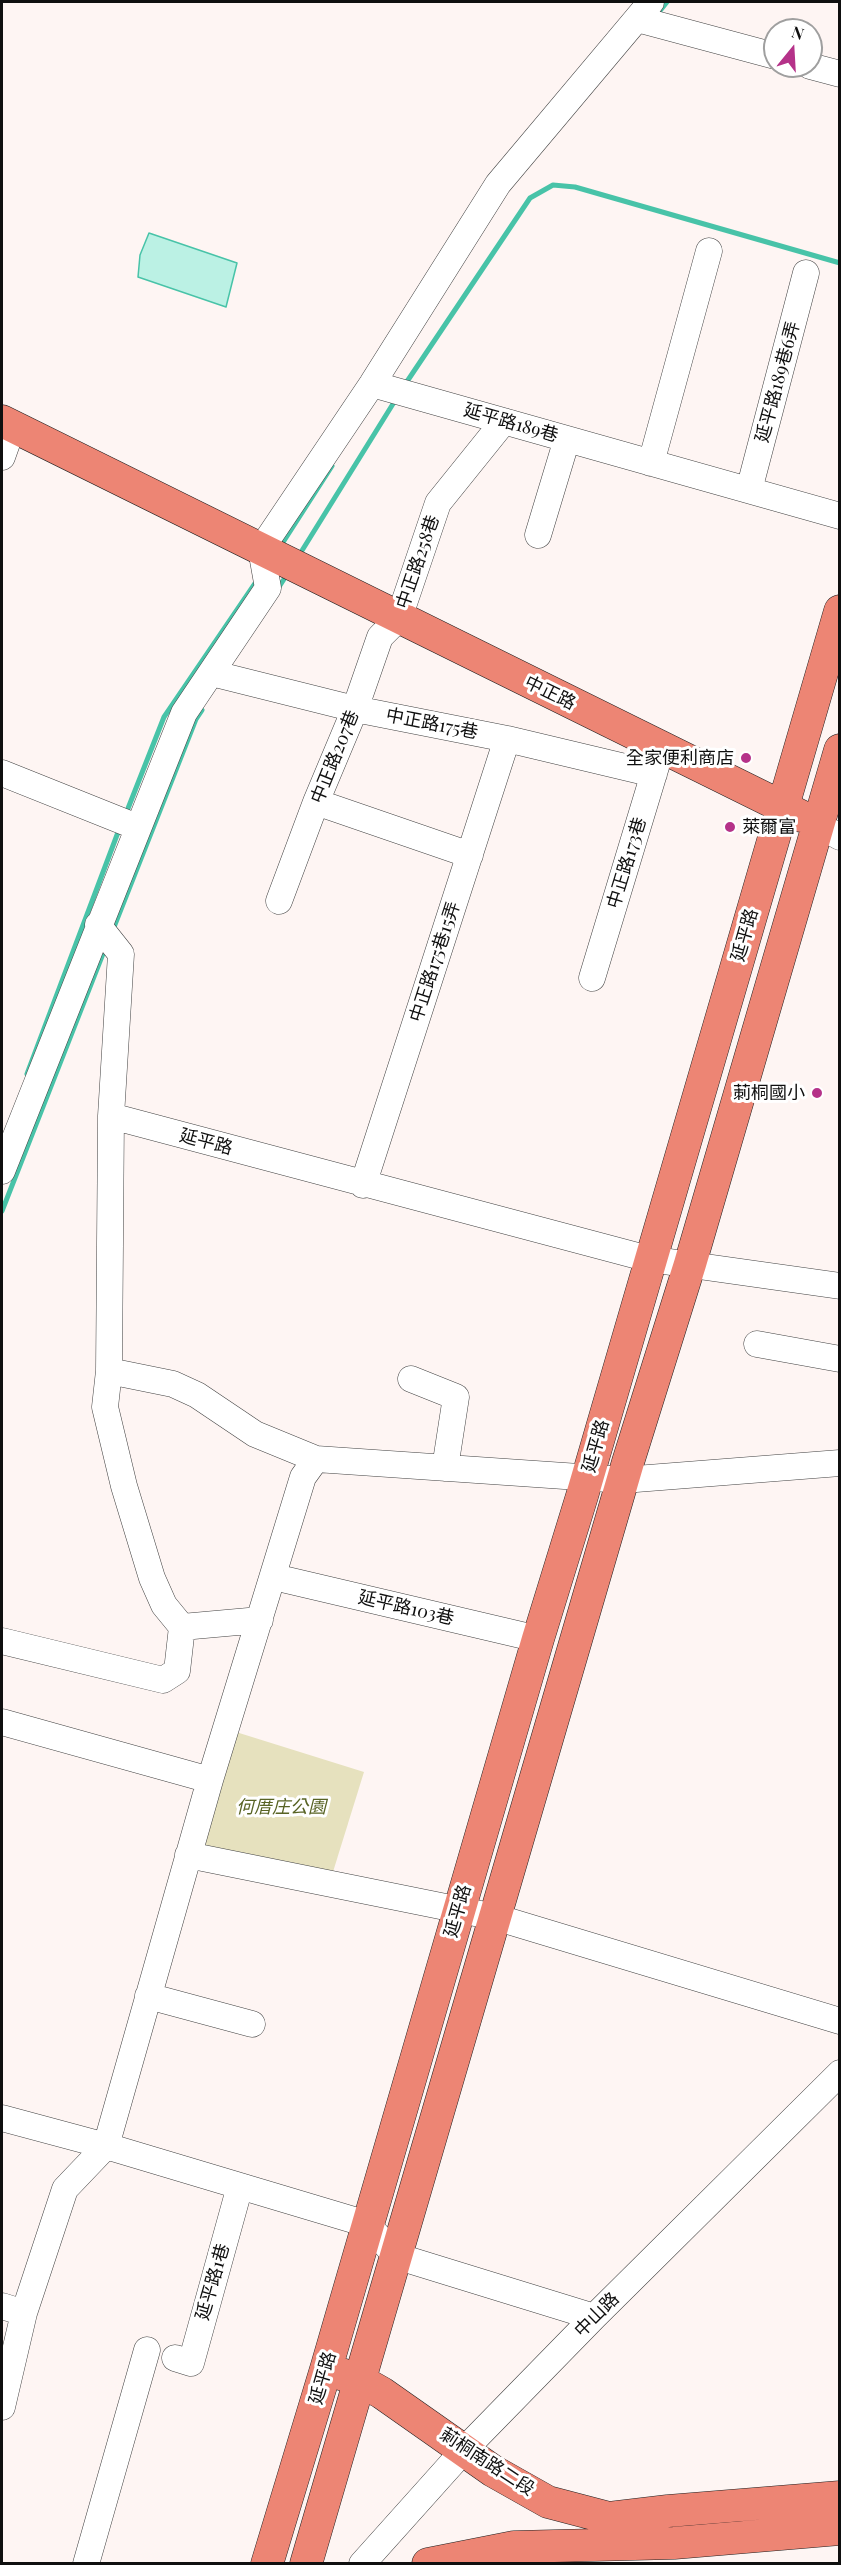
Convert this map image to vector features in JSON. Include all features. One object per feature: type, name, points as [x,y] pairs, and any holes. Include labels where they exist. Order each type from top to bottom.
[{"type":"main road","name":"中正路","points":[[7,423],[399,618],[658,761],[782,806],[829,831]]},
{"type":"main road","name":"延平路","points":[[267,2564],[840,611]]},
{"type":"main road","name":"延平路","points":[[306,2564],[623,1480],[829,831],[840,750]]},
{"type":"main road","name":"莿桐南路二段","points":[[326,2369],[359,2380],[400,2404],[493,2471],[548,2502],[609,2518],[840,2497]]},
{"type":"main road","points":[[668,2511],[674,2543]]},
{"type":"main road","points":[[428,2564],[513,2547],[674,2543],[840,2529]]},
{"type":"main road","points":[[498,2564],[563,2546]]},
{"type":"street","points":[[2,1171],[184,713],[268,588],[261,549],[372,384],[498,184],[644,10],[763,52]]},
{"type":"street","points":[[823,69],[840,74]]},
{"type":"street","points":[[651,463],[709,251]]},
{"type":"street","name":"延平路189巷6弄","points":[[749,490],[806,273]]},
{"type":"street","name":"延平路189巷","points":[[372,384],[840,516]]},
{"type":"street","name":"中正路258巷","points":[[399,618],[438,503],[504,421]]},
{"type":"street","points":[[2,458],[7,423]]},
{"type":"street","points":[[538,535],[567,439]]},
{"type":"street","name":"中正路207巷","points":[[279,901],[316,802],[355,709],[380,637],[399,618]]},
{"type":"street","name":"中正路175巷","points":[[211,673],[355,709],[507,739],[658,761]]},
{"type":"street","name":"中正路175巷15弄","points":[[363,1185],[507,739]]},
{"type":"street","name":"中正路173巷","points":[[592,978],[658,761]]},
{"type":"street","points":[[2,773],[137,827]]},
{"type":"street","points":[[316,802],[470,855]]},
{"type":"street","points":[[2,1641],[163,1680],[177,1671],[182,1627],[164,1605],[152,1578],[124,1486],[105,1407],[109,1371],[111,1116],[121,954],[98,925]]},
{"type":"street","name":"延平路","points":[[111,1116],[363,1185],[649,1259],[840,1286]]},
{"type":"street","points":[[757,1344],[840,1359]]},
{"type":"street","points":[[109,1371],[173,1384],[197,1395],[255,1434],[316,1459],[623,1480],[840,1462]]},
{"type":"street","points":[[411,1379],[456,1397],[445,1468]]},
{"type":"street","points":[[2,2408],[13,2310],[65,2189],[106,2146],[210,1780],[303,1477],[316,1459]]},
{"type":"street","name":"延平路103巷","points":[[274,1577],[538,1639]]},
{"type":"street","points":[[182,1627],[260,1620]]},
{"type":"street","points":[[2,1722],[210,1780]]},
{"type":"street","points":[[188,1855],[495,1917],[840,2021]]},
{"type":"street","points":[[148,1996],[252,2024]]},
{"type":"street","name":"中山路","points":[[362,2564],[465,2449],[594,2317],[840,2073]]},
{"type":"street","points":[[2,2118],[106,2146],[367,2224],[396,2256],[594,2317]]},
{"type":"street","name":"延平路1巷","points":[[175,2358],[191,2363],[240,2186]]},
{"type":"street","points":[[86,2564],[147,2350]]},
{"type":"green space","name":"何厝庄公園","points":[[236,1732],[364,1772],[332,1875],[201,1852]]},
{"type":"shaded area","points":[[149,233],[237,263],[226,307],[138,277],[140,255]]},
{"type":"waterway","points":[[659,12],[667,2]]},
{"type":"waterway","points":[[404,386],[530,198],[553,185],[575,187],[840,263]]},
{"type":"waterway","points":[[298,557],[396,399]]},
{"type":"waterway","points":[[280,547],[332,466]]},
{"type":"waterway","points":[[277,590],[288,573]]},
{"type":"waterway","points":[[125,816],[164,717],[258,579]]},
{"type":"waterway","points":[[112,932],[196,719],[202,710]]},
{"type":"waterway","points":[[27,1074],[120,827]]},
{"type":"waterway","points":[[2,1211],[106,946]]},
{"type":"place","name":"全家便利商店","points":[[746,758]]},
{"type":"place","name":"萊爾富","points":[[730,827]]},
{"type":"place","name":"莿桐國小","points":[[817,1093]]}]
